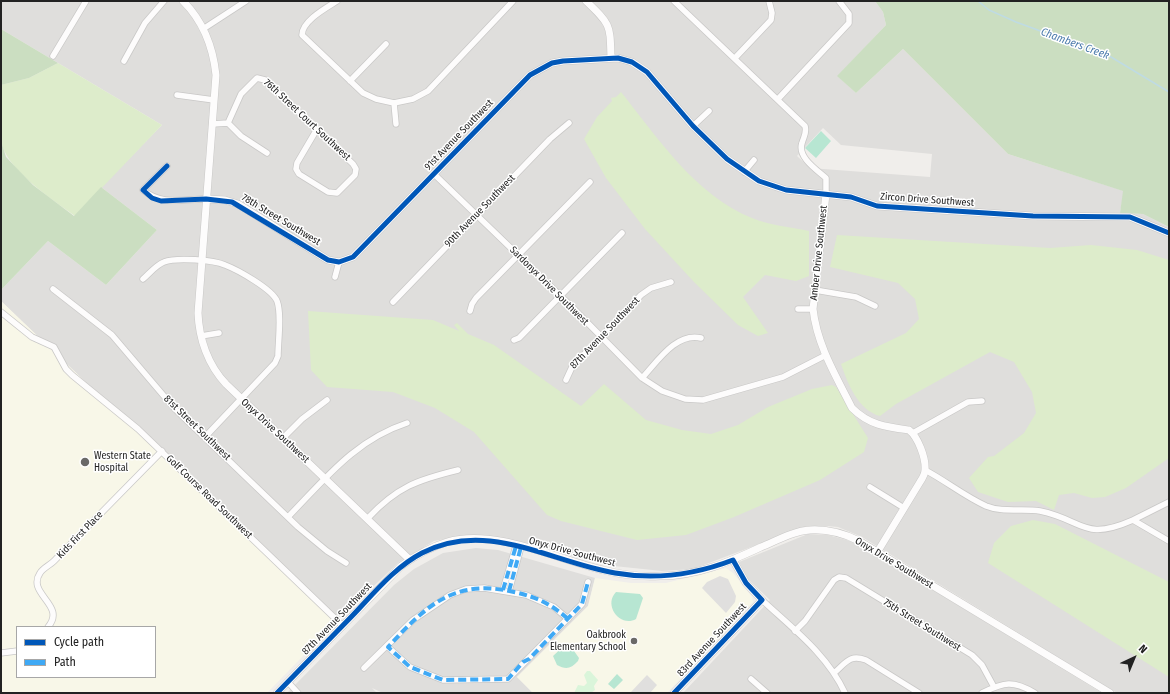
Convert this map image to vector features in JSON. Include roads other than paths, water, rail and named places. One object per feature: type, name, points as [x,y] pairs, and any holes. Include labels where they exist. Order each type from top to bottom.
[{"type":"street","points":[[53,56],[86,1]]},
{"type":"street","points":[[124,62],[142,28],[164,1]]},
{"type":"street","name":"Onyx Drive Southwest","points":[[183,1],[203,29],[214,59],[216,81],[198,313],[201,336],[214,369],[241,399],[368,518],[410,560],[432,548],[459,540],[478,539],[519,546],[602,570],[643,576],[661,576],[696,572],[733,560],[776,541],[809,530],[825,530],[841,533],[878,552],[1110,693]]},
{"type":"street","points":[[203,29],[246,1]]},
{"type":"street","points":[[337,1],[306,25],[301,34],[302,37],[350,81],[372,98],[394,103],[413,99],[428,91],[513,1]]},
{"type":"street","points":[[586,1],[607,23],[610,33],[611,58]]},
{"type":"street","points":[[674,1],[778,99],[847,26],[850,18],[848,11],[839,1]]},
{"type":"street","points":[[735,58],[772,18],[769,1]]},
{"type":"street","points":[[350,81],[386,44]]},
{"type":"street","name":"Zircon Drive Southwest","points":[[611,58],[628,60],[647,72],[693,126],[714,147],[744,172],[770,186],[786,190],[850,197],[877,206],[1031,216],[1130,217],[1169,233]]},
{"type":"street","name":"91st Avenue Southwest","points":[[338,262],[353,257],[535,72],[552,63],[611,58]]},
{"type":"street","name":"76th Street Court Southwest","points":[[228,123],[239,97],[257,78],[265,80],[317,129],[355,166],[355,175],[337,193],[328,192],[299,174],[297,171],[297,163],[317,129]]},
{"type":"street","points":[[177,95],[214,100]]},
{"type":"street","name":"Amber Drive Southwest","points":[[778,99],[805,126],[806,133],[801,146],[802,154],[826,178],[826,194],[814,309],[815,326],[826,355],[852,408],[860,415],[876,424],[909,430],[913,433]]},
{"type":"street","points":[[394,103],[396,124]]},
{"type":"street","points":[[693,126],[709,111]]},
{"type":"street","points":[[212,124],[228,123],[241,136],[268,153]]},
{"type":"street","name":"90th Avenue Southwest","points":[[393,302],[550,139],[569,123]]},
{"type":"street","points":[[744,172],[754,160]]},
{"type":"street","name":"78th Street Southwest","points":[[167,166],[143,190],[152,198],[161,201],[206,199],[225,200],[238,204],[328,260],[338,262]]},
{"type":"street","name":"Sardonyx Drive Southwest","points":[[434,174],[560,295],[642,378],[654,387],[673,396],[691,400],[703,400],[783,377],[826,355]]},
{"type":"street","points":[[470,312],[472,304],[476,298],[590,182]]},
{"type":"street","points":[[514,340],[519,338],[622,233]]},
{"type":"street","points":[[144,279],[156,266],[164,262],[176,260],[219,263],[229,267],[270,292],[278,305],[277,360],[205,437]]},
{"type":"street","points":[[335,277],[338,262]]},
{"type":"street","name":"87th Avenue Southwest","points":[[566,380],[572,367],[644,293],[671,282]]},
{"type":"street","name":"81st Street Southwest","points":[[53,290],[112,335],[165,399],[288,517],[315,541],[346,562]]},
{"type":"street","points":[[815,290],[856,297],[875,306]]},
{"type":"street","name":"Amber Drive Southwest","points":[[798,309],[814,309]]},
{"type":"street","name":"Golf Course Road Southwest","points":[[1,312],[32,337],[54,347],[66,369],[72,375],[119,412],[162,451],[342,626]]},
{"type":"street","points":[[201,336],[219,333]]},
{"type":"street","points":[[642,378],[678,342],[691,337],[701,338]]},
{"type":"street","points":[[283,438],[302,419],[327,400]]},
{"type":"street","points":[[878,552],[920,482],[925,470],[924,460],[913,433],[920,427],[968,402],[982,401]]},
{"type":"street","points":[[288,517],[347,456],[369,440],[385,431],[407,423]]},
{"type":"street","name":"Kids First Place","points":[[49,626],[54,617],[52,609],[38,586],[37,578],[41,571],[54,561],[162,451]]},
{"type":"street","points":[[368,518],[382,503],[404,488],[425,479],[458,470]]},
{"type":"street","points":[[925,470],[978,502],[998,509],[1040,511],[1080,527],[1094,530],[1111,529],[1169,502]]},
{"type":"street","points":[[870,488],[904,508]]},
{"type":"street","points":[[1133,520],[1169,541]]},
{"type":"street","points":[[506,591],[519,546]]},
{"type":"street","name":"87th Avenue Southwest","points":[[277,693],[401,566],[410,560]]},
{"type":"street","points":[[733,560],[746,583],[762,600],[812,646],[834,673],[845,693]]},
{"type":"street","name":"75th Street Southwest","points":[[795,631],[837,578],[846,578],[972,655],[982,665],[994,687]]},
{"type":"street","points":[[388,647],[410,667],[443,680],[508,679],[523,662],[529,659],[568,620],[582,604],[588,582]]},
{"type":"street","points":[[364,668],[384,648],[388,647],[413,620],[450,595],[466,589],[484,588],[506,591],[544,602],[554,607],[568,620]]},
{"type":"street","name":"83rd Avenue Southwest","points":[[674,693],[762,600]]},
{"type":"street","points":[[1,653],[16,651]]},
{"type":"street","points":[[834,673],[850,659],[858,658],[919,693]]},
{"type":"street","points":[[751,679],[767,693]]},
{"type":"street","points":[[288,682],[298,693]]},
{"type":"street","points":[[982,693],[1003,684],[1014,684],[1035,693]]},
{"type":"waterway","name":"Chambers Creek","points":[[978,1],[989,10],[1016,22],[1111,57],[1169,92]]},
{"type":"place","name":"Western State Hospital","points":[[85,462]]},
{"type":"place","name":"Oakbrook Elementary School","points":[[634,641]]}]
